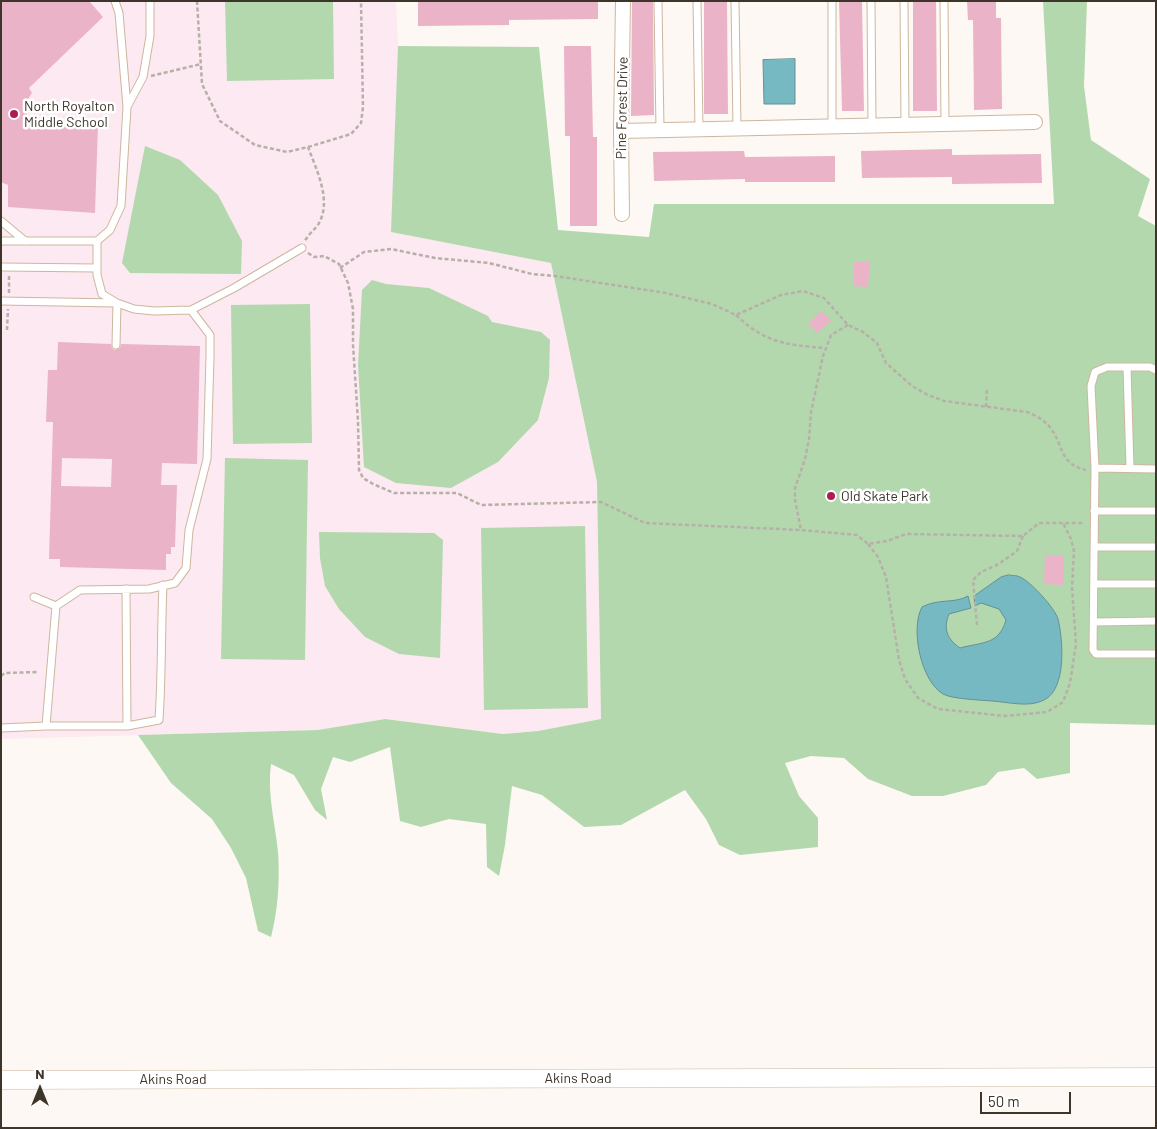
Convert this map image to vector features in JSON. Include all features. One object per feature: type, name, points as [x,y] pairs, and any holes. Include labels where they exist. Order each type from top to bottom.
[{"type":"street","name":"Pine Forest Drive","points":[[622,214],[623,1]]},
{"type":"street","points":[[621,131],[1036,122]]},
{"type":"street","name":"Akins Road","points":[[1,1080],[1156,1077]]},
{"type":"lane","points":[[1,241],[97,241],[110,230],[121,206],[127,107],[119,13],[115,1]]},
{"type":"lane","points":[[127,107],[143,78],[150,36],[150,1]]},
{"type":"lane","points":[[658,1],[660,130]]},
{"type":"lane","points":[[697,1],[699,130]]},
{"type":"lane","points":[[734,1],[737,129]]},
{"type":"lane","points":[[832,1],[832,127]]},
{"type":"lane","points":[[871,1],[872,126]]},
{"type":"lane","points":[[904,1],[905,125]]},
{"type":"lane","points":[[944,1],[945,124]]},
{"type":"lane","points":[[1,221],[25,241]]},
{"type":"lane","points":[[97,241],[97,275],[102,294],[117,303],[140,310],[191,310],[234,288],[302,248]]},
{"type":"lane","points":[[1,267],[97,268]]},
{"type":"lane","points":[[1,301],[117,303]]},
{"type":"lane","points":[[116,345],[117,303]]},
{"type":"lane","points":[[56,606],[80,590],[149,589],[175,583],[186,568],[190,530],[207,459],[210,335],[191,310]]},
{"type":"lane","points":[[1156,370],[1150,367],[1107,367],[1095,372],[1091,386],[1094,468],[1094,650],[1096,654],[1156,654]]},
{"type":"lane","points":[[1127,367],[1130,468]]},
{"type":"lane","points":[[1094,468],[1156,469]]},
{"type":"lane","points":[[1094,511],[1156,511]]},
{"type":"lane","points":[[1094,547],[1156,547]]},
{"type":"lane","points":[[1094,584],[1156,584]]},
{"type":"lane","points":[[1,728],[127,726],[159,720],[162,672],[161,627],[163,586]]},
{"type":"lane","points":[[126,589],[127,726]]},
{"type":"lane","points":[[34,597],[56,606]]},
{"type":"lane","points":[[46,726],[56,606]]},
{"type":"lane","points":[[1094,622],[1156,621]]},
{"type":"path","points":[[197,1],[202,84],[220,122],[255,145],[287,152],[351,134],[361,123],[363,107],[361,1]]},
{"type":"path","points":[[155,75],[201,64]]},
{"type":"path","points":[[308,147],[319,176],[325,205],[319,223],[306,238],[302,248],[314,257],[324,256],[338,264],[348,283],[353,309],[359,470],[363,478],[373,484],[394,493],[457,493],[481,505],[601,502],[645,523],[801,530],[857,535],[868,544],[878,557],[886,577],[899,660],[905,679],[918,698],[938,709],[1005,716],[1047,712],[1063,702],[1070,683],[1076,644],[1072,588],[1074,551],[1071,539],[1063,523]]},
{"type":"path","points":[[340,268],[364,252],[392,249],[435,258],[489,262],[532,274],[666,293],[712,304],[736,315],[746,326],[766,337],[787,345],[826,348]]},
{"type":"path","points":[[736,315],[781,295],[803,291],[824,298],[848,325],[863,332],[877,343],[886,363],[912,386],[944,401],[1026,412],[1036,416],[1043,420],[1052,430],[1060,449],[1072,466],[1088,470],[1094,468]]},
{"type":"path","points":[[801,530],[795,500],[795,488],[805,459],[811,412],[826,348],[831,335],[848,325]]},
{"type":"path","points":[[986,407],[987,389]]},
{"type":"path","points":[[977,625],[972,580],[981,572],[1003,562],[1018,551],[1023,536],[1039,523],[1094,522]]},
{"type":"path","points":[[868,544],[888,542],[906,534],[1023,536]]},
{"type":"path","points":[[1,676],[5,673],[37,672]]},
{"type":"shaded area","points":[[1,1],[396,1],[398,46],[392,232],[551,263],[597,482],[601,719],[538,731],[503,734],[385,719],[318,730],[1,739]]},
{"type":"green space","points":[[225,1],[333,1],[334,79],[227,81]]},
{"type":"green space","points":[[1043,1],[1087,1],[1084,86],[1091,140],[1150,179],[1138,216],[1156,226],[1156,725],[1070,723],[1070,773],[1037,779],[1024,768],[998,772],[986,785],[943,796],[912,796],[868,779],[844,758],[811,756],[785,763],[799,796],[818,818],[818,847],[740,855],[719,845],[706,819],[685,790],[621,825],[584,827],[542,795],[512,786],[505,845],[499,876],[487,867],[486,824],[449,819],[421,827],[400,821],[390,747],[350,762],[333,757],[321,789],[327,820],[315,810],[294,775],[271,764],[271,797],[278,852],[279,884],[271,937],[258,931],[246,878],[231,848],[212,819],[171,783],[138,735],[318,730],[385,719],[503,734],[538,731],[601,719],[597,482],[551,263],[391,232],[398,46],[539,47],[558,230],[649,237],[654,204],[1054,204]]},
{"type":"green space","points":[[145,146],[180,160],[218,195],[242,241],[241,274],[130,273],[122,263]]},
{"type":"green space","points":[[372,280],[386,284],[429,288],[488,316],[492,322],[541,332],[550,340],[549,378],[538,420],[498,462],[451,488],[396,483],[364,467],[358,365],[362,290]]},
{"type":"green space","points":[[310,304],[312,443],[233,444],[231,305]]},
{"type":"green space","points":[[225,458],[308,460],[305,660],[221,659]]},
{"type":"green space","points":[[585,526],[588,708],[484,710],[481,528]]},
{"type":"green space","points":[[319,532],[434,533],[443,540],[440,658],[399,654],[365,637],[339,609],[325,586],[320,558]]},
{"type":"water","points":[[795,59],[795,104],[764,104],[763,60]]},
{"type":"water","points":[[1009,575],[1019,576],[1030,584],[1056,614],[1062,651],[1062,663],[1057,686],[1044,700],[1032,704],[966,699],[943,694],[929,678],[920,654],[917,628],[922,607],[928,604],[957,600],[968,596],[971,608],[949,614],[946,624],[947,633],[960,648],[989,641],[999,634],[1006,620],[999,609],[981,603],[975,606],[974,596],[1001,577]]},
{"type":"building","name":"North Royalton Middle School","points":[[1,1],[89,1],[103,17],[29,88],[32,93],[26,102],[27,121],[98,124],[95,213],[8,207],[8,185],[1,182]]},
{"type":"building","points":[[418,1],[598,1],[598,19],[509,20],[509,25],[418,26]]},
{"type":"building","points":[[632,1],[653,1],[654,115],[631,116]]},
{"type":"building","points":[[704,1],[727,1],[728,114],[704,114]]},
{"type":"building","points":[[839,1],[862,1],[864,111],[842,111]]},
{"type":"building","points":[[913,1],[936,1],[937,111],[913,111]]},
{"type":"building","points":[[967,1],[996,1],[996,18],[1001,18],[1002,109],[974,110],[973,20],[968,20]]},
{"type":"building","points":[[564,46],[591,46],[593,137],[597,137],[597,226],[570,226],[570,136],[565,136]]},
{"type":"building","points":[[952,149],[952,155],[1041,154],[1042,183],[952,184],[952,177],[862,178],[861,151]]},
{"type":"building","points":[[744,151],[745,157],[835,156],[835,182],[745,182],[745,179],[654,181],[653,152]]},
{"type":"building","points":[[854,261],[870,262],[868,287],[853,286]]},
{"type":"building","points":[[822,311],[831,321],[817,333],[808,323]]},
{"type":"building","points":[[58,342],[111,344],[115,350],[120,348],[121,344],[200,346],[197,464],[162,463],[161,485],[177,485],[175,547],[171,547],[171,554],[166,554],[166,570],[60,567],[60,559],[49,559],[53,422],[46,422],[48,370],[57,370]],"holes":[[[62,458],[112,459],[111,487],[61,486]]]},
{"type":"building","points":[[1045,555],[1064,555],[1064,585],[1044,584]]},
{"type":"place","name":"North Royalton Middle School","points":[[14,114]]},
{"type":"place","name":"Old Skate Park","points":[[831,496]]}]
